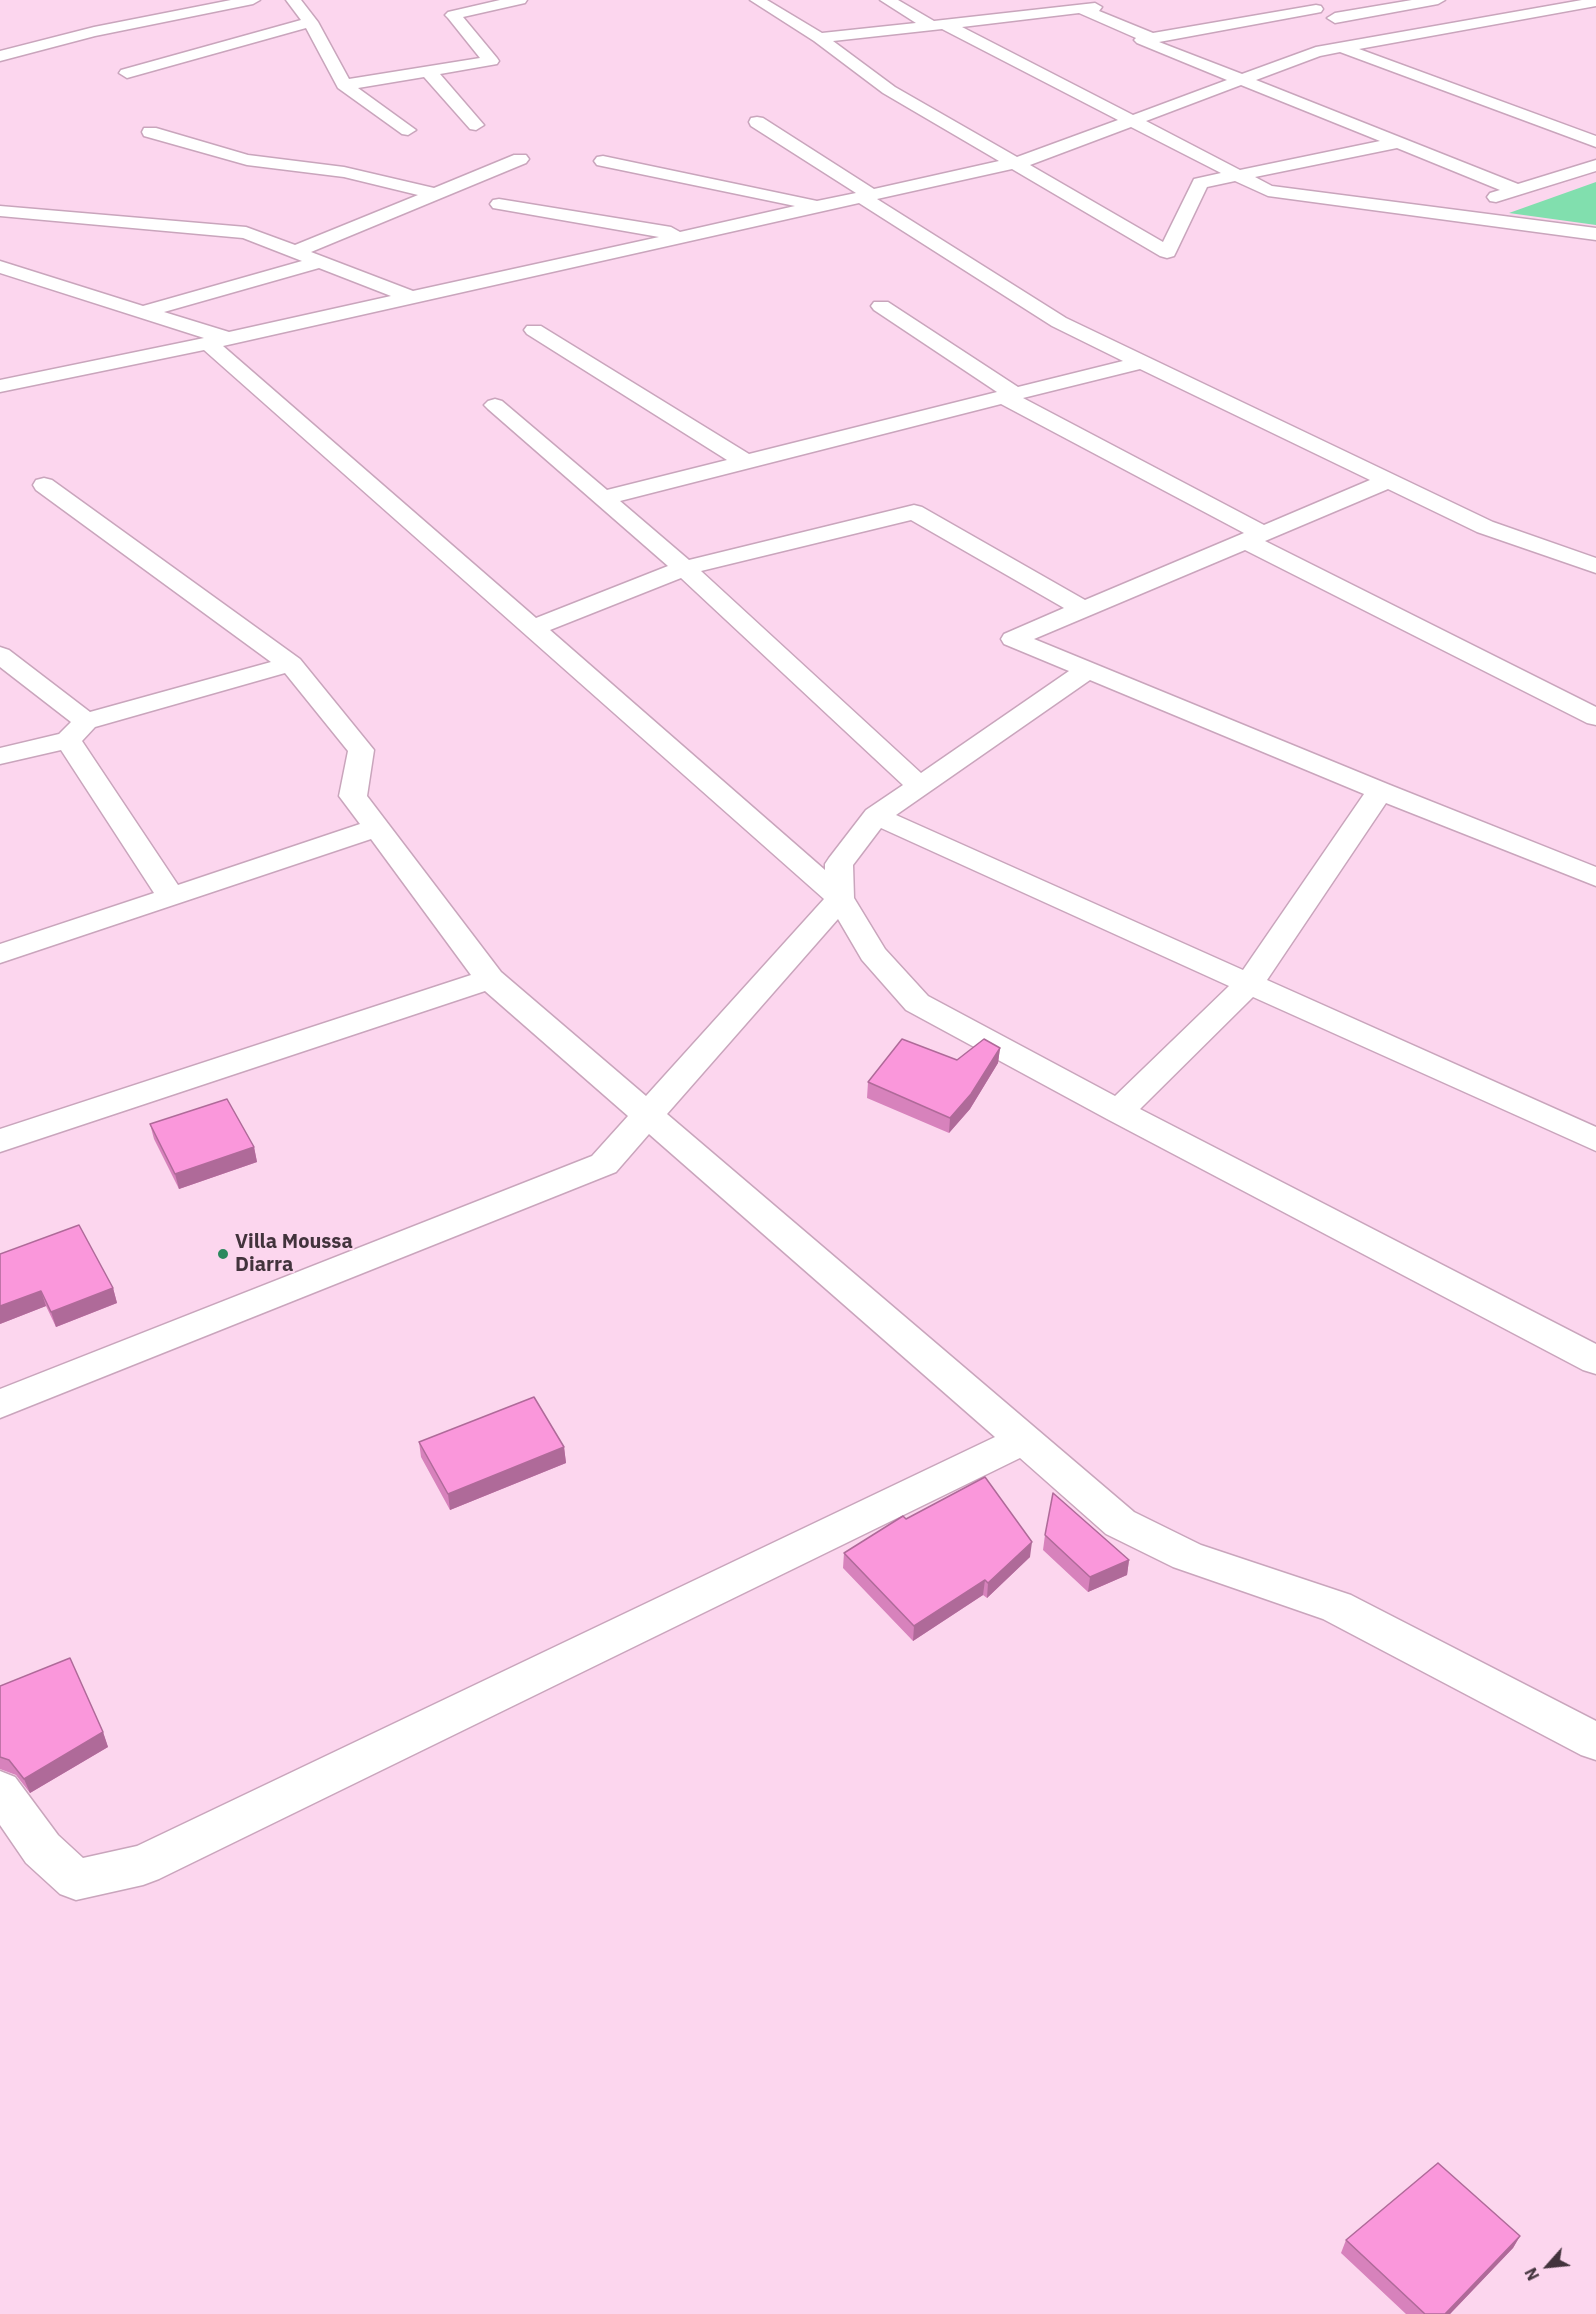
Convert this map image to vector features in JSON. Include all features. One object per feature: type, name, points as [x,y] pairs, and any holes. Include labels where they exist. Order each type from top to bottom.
[{"type":"street","points":[[0,56],[94,32],[253,0]]},
{"type":"street","points":[[293,0],[310,22],[344,85],[408,130]]},
{"type":"street","points":[[344,85],[490,61],[453,15],[520,0]]},
{"type":"street","points":[[758,0],[819,38],[889,90],[1167,252],[1200,183],[1398,143]]},
{"type":"street","points":[[887,0],[1268,191],[1596,234]]},
{"type":"street","points":[[1293,0],[1388,40]]},
{"type":"street","points":[[1335,18],[1438,0]]},
{"type":"street","points":[[1548,0],[1565,7]]},
{"type":"street","points":[[0,386],[218,340],[1014,163],[1316,52],[1596,2]]},
{"type":"street","points":[[819,38],[1080,4],[1150,38]]},
{"type":"street","points":[[1316,9],[1142,40],[1516,190]]},
{"type":"street","points":[[127,73],[310,22]]},
{"type":"street","points":[[1342,48],[1596,142]]},
{"type":"street","points":[[428,71],[476,125]]},
{"type":"street","points":[[780,117],[757,122],[1059,322],[1485,527],[1596,567]]},
{"type":"street","points":[[1564,130],[1585,121]]},
{"type":"street","points":[[150,132],[247,160],[344,172],[437,194]]},
{"type":"street","points":[[295,252],[520,159]]},
{"type":"street","points":[[603,161],[821,206]]},
{"type":"street","points":[[1445,213],[1596,165]]},
{"type":"street","points":[[498,204],[687,236]]},
{"type":"street","points":[[0,211],[246,233],[410,297]]},
{"type":"street","points":[[143,312],[320,262]]},
{"type":"street","points":[[0,267],[143,312],[218,340],[533,628],[840,898],[873,954],[917,1003],[1118,1111],[1596,1360]]},
{"type":"street","points":[[881,306],[1009,396],[1254,537],[1596,717]]},
{"type":"street","points":[[534,330],[746,462]]},
{"type":"street","points":[[603,498],[1142,362]]},
{"type":"street","points":[[495,405],[684,568],[920,786]]},
{"type":"street","points":[[1388,481],[1013,639],[1380,791],[1596,877]]},
{"type":"street","points":[[44,485],[291,664],[361,750],[353,796],[490,979],[1120,1523],[1187,1556],[1337,1606],[1596,1742]]},
{"type":"street","points":[[533,628],[684,568],[914,512],[1083,609]]},
{"type":"street","points":[[0,655],[77,730],[171,897]]},
{"type":"street","points":[[0,756],[291,664]]},
{"type":"street","points":[[0,1404],[604,1164],[840,898],[839,864],[876,816],[1088,670]]},
{"type":"street","points":[[1118,1111],[1249,984],[1380,791]]},
{"type":"street","points":[[876,816],[1596,1140]]},
{"type":"street","points":[[0,954],[377,828]]},
{"type":"street","points":[[0,1141],[490,979]]},
{"type":"street","points":[[0,1790],[42,1849],[76,1880],[143,1865],[1025,1439]]},
{"type":"green space","points":[[1596,182],[1596,225],[1509,213]]},
{"type":"building","points":[[902,1039],[957,1060],[984,1039],[1000,1048],[971,1094],[950,1118],[868,1082]]},
{"type":"building","points":[[227,1099],[254,1147],[175,1174],[150,1124]]},
{"type":"building","points":[[79,1225],[113,1288],[51,1312],[41,1291],[0,1306],[0,1254]]},
{"type":"building","points":[[534,1397],[564,1447],[448,1494],[419,1442]]},
{"type":"building","points":[[985,1477],[1032,1542],[988,1583],[985,1580],[914,1626],[844,1553],[903,1516],[906,1519]]},
{"type":"building","points":[[1053,1493],[1129,1560],[1090,1577],[1045,1535]]},
{"type":"building","points":[[70,1658],[103,1732],[24,1779],[9,1760],[0,1757],[0,1686]]},
{"type":"building","points":[[1438,2163],[1520,2236],[1445,2314],[1425,2314],[1346,2240]]},
{"type":"place","name":"Villa Moussa Diarra","points":[[223,1254]]}]
